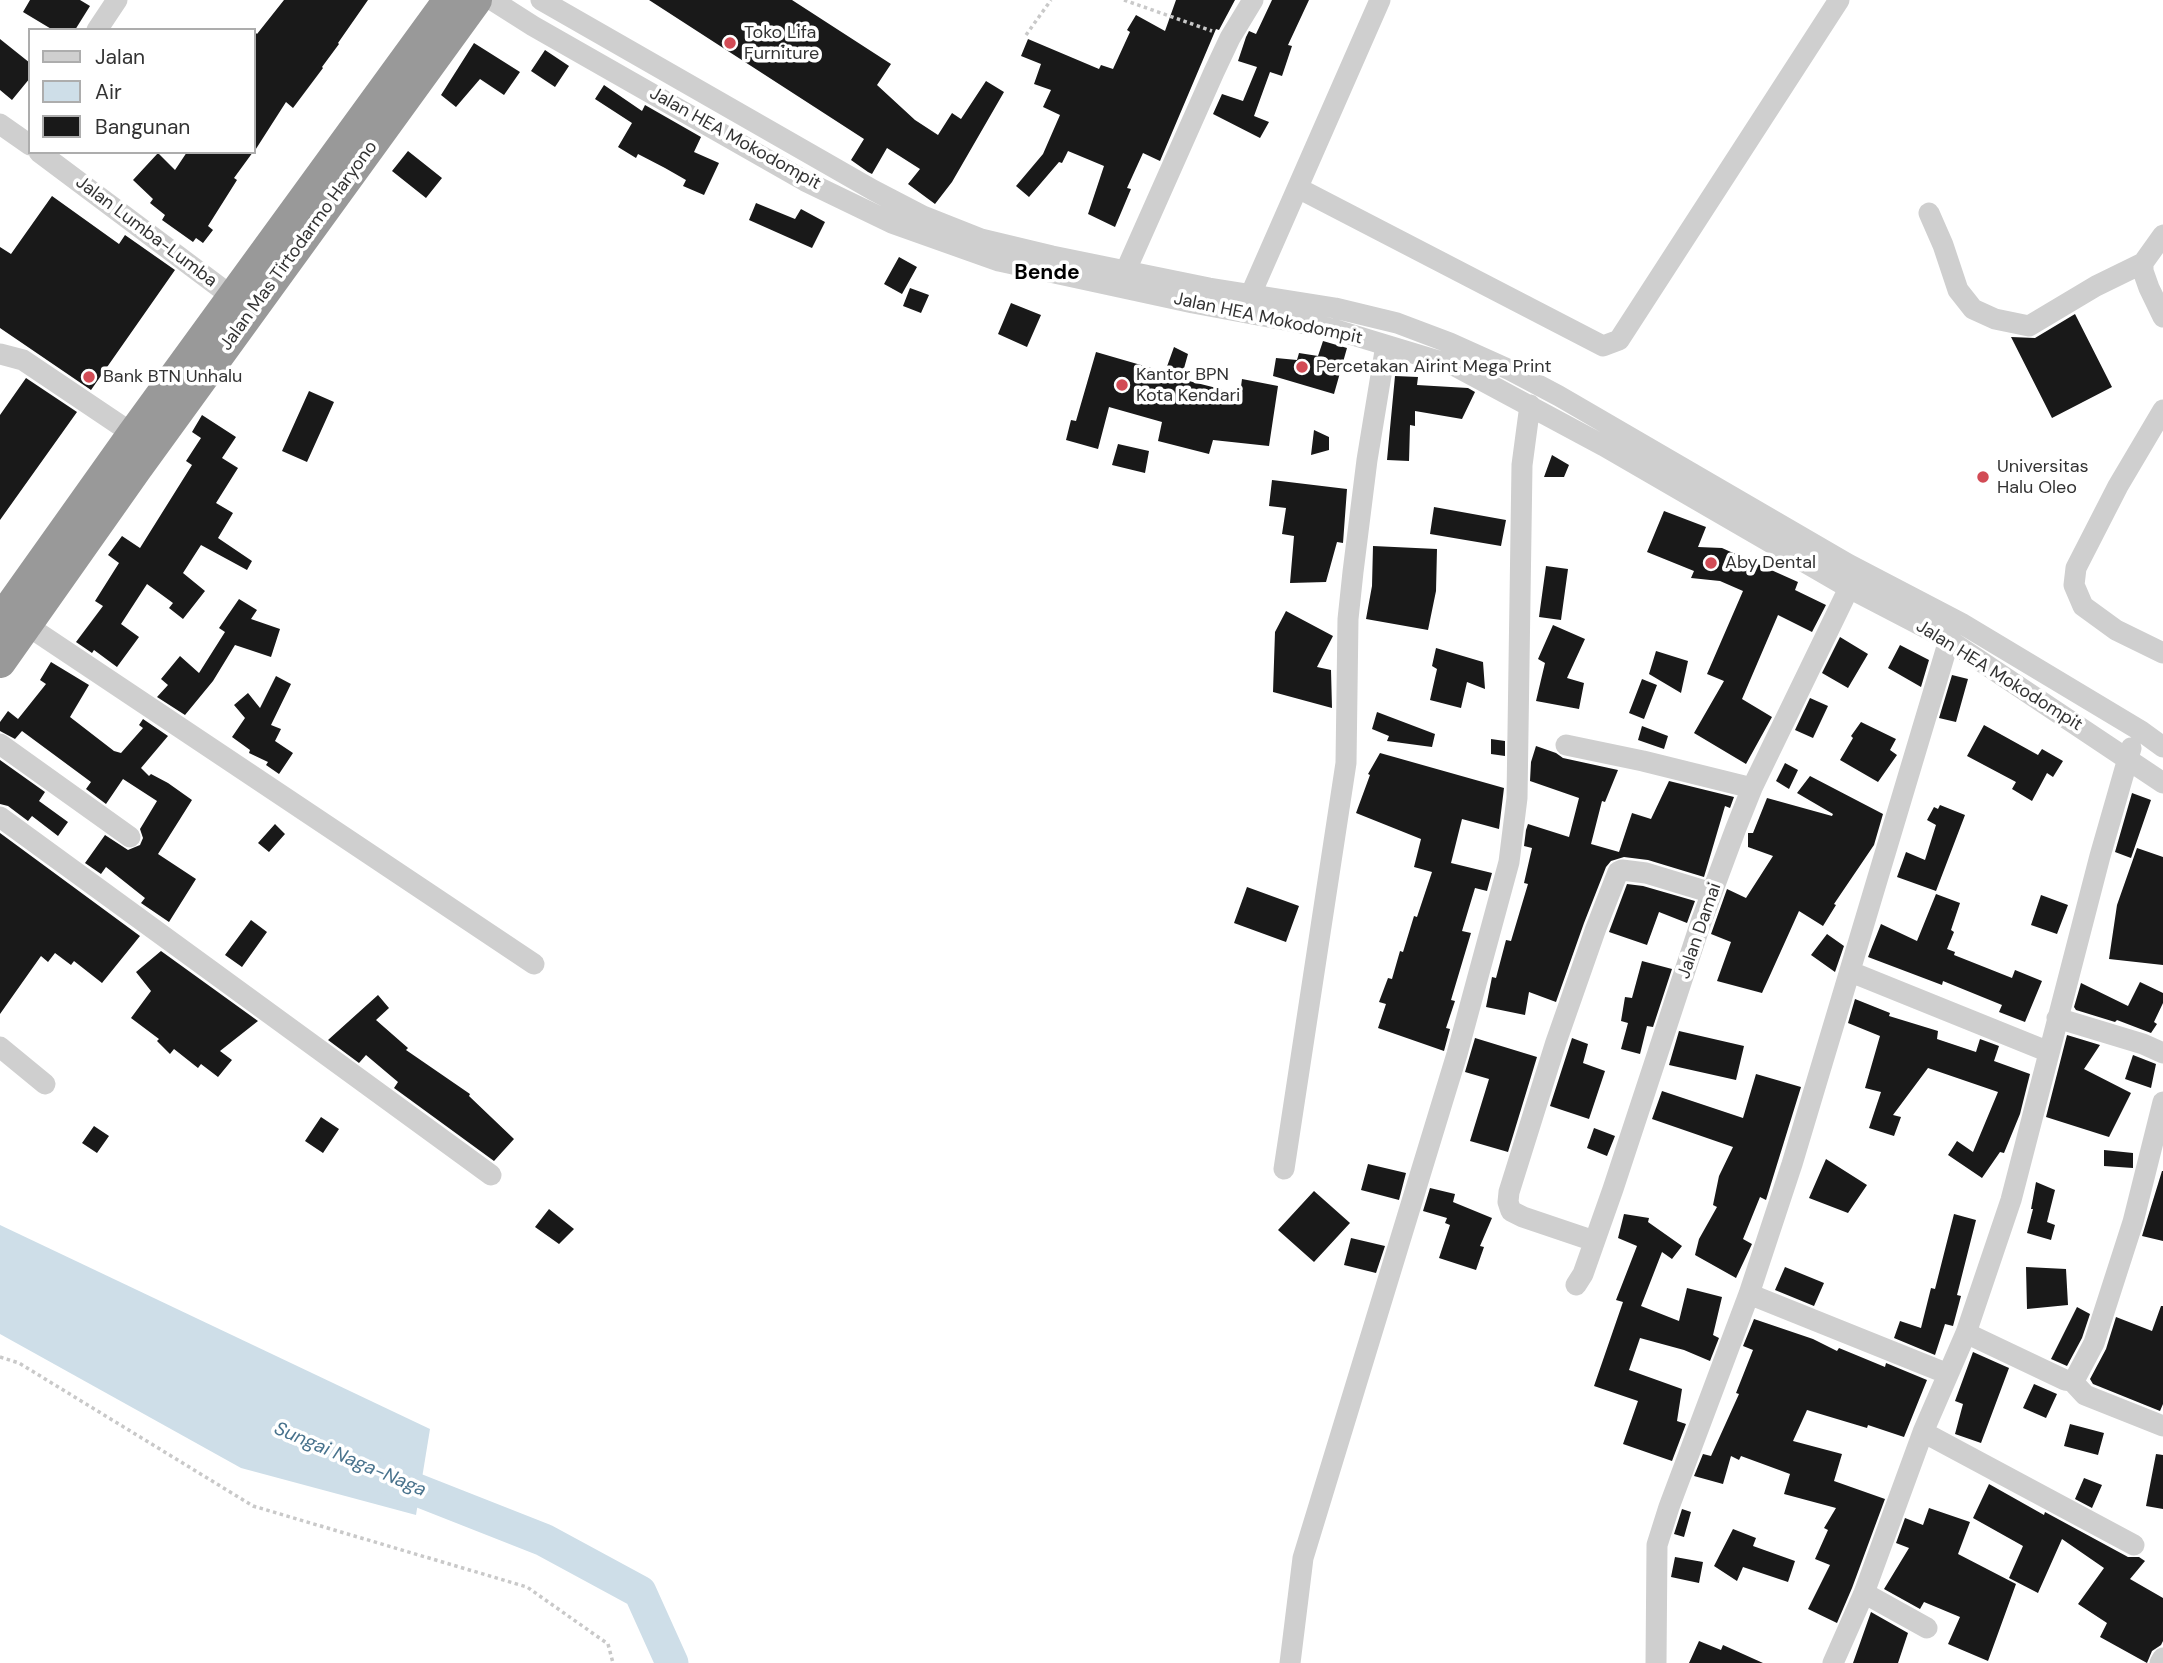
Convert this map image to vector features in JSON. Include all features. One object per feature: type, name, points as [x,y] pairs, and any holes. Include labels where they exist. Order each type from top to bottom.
[{"type":"highway","name":"Jalan Mas Tirtodarmo Haryono","points":[[8,639],[136,469],[243,304],[449,0]]},
{"type":"highway","name":"Jalan Mas Tirtodarmo Haryono","points":[[8,639],[133,434],[243,304],[476,0]]},
{"type":"street","points":[[98,28],[117,0]]},
{"type":"street","name":"Jalan HEA Mokodompit","points":[[492,0],[805,181],[891,223],[999,261],[1333,329],[1455,366],[1530,405],[1849,587],[1949,640],[2163,783]]},
{"type":"street","name":"Jalan HEA Mokodompit","points":[[541,0],[859,182],[923,216],[981,239],[1250,296],[1335,308],[1397,323],[1510,370],[1848,564],[1961,623],[2163,747]]},
{"type":"street","points":[[1126,270],[1230,38],[1253,0]]},
{"type":"street","points":[[1250,296],[1380,0]]},
{"type":"street","points":[[1298,188],[1603,346],[1619,340],[1839,0]]},
{"type":"street","name":"Jalan Lumba-Lumba","points":[[0,124],[28,141]]},
{"type":"street","name":"Jalan Lumba-Lumba","points":[[46,154],[243,304]]},
{"type":"street","points":[[849,202],[859,182]]},
{"type":"street","points":[[1929,213],[1958,290],[1973,309],[1995,319],[2029,326],[2096,286],[2143,263],[2163,235]]},
{"type":"street","points":[[2143,263],[2149,288],[2163,317]]},
{"type":"street","points":[[1284,1169],[1346,763],[1349,608],[1367,460],[1386,345]]},
{"type":"street","points":[[0,354],[23,360],[133,434]]},
{"type":"street","points":[[1290,1663],[1303,1558],[1457,1054],[1495,915],[1513,835],[1517,798],[1521,661],[1522,465],[1530,405]]},
{"type":"street","points":[[2163,410],[2118,486],[2076,568],[2074,586],[2083,606],[2116,630],[2163,653]]},
{"type":"street","points":[[1629,461],[1636,440]]},
{"type":"street","name":"Jalan Damai","points":[[1576,1285],[1594,1241],[1712,893],[1752,788],[1849,587]]},
{"type":"street","points":[[8,639],[534,964]]},
{"type":"street","points":[[1656,1663],[1657,1545],[1749,1294],[1792,1164],[1949,640]]},
{"type":"street","points":[[1833,1663],[1864,1593],[1923,1432],[1966,1333],[2011,1200],[2057,1018],[2137,729]]},
{"type":"street","points":[[0,744],[130,837]]},
{"type":"street","points":[[1566,745],[1752,788]]},
{"type":"street","points":[[0,817],[491,1175]]},
{"type":"street","points":[[1594,1241],[1523,1217],[1511,1211],[1508,1202],[1556,1042],[1618,872],[1622,870],[1646,873],[1712,893]]},
{"type":"street","points":[[1851,972],[2049,1052]]},
{"type":"street","points":[[2057,1018],[2143,1044],[2163,1053]]},
{"type":"street","points":[[0,1048],[45,1084]]},
{"type":"street","points":[[2071,1381],[2094,1343],[2133,1222],[2163,1101]]},
{"type":"street","points":[[1749,1294],[1948,1374]]},
{"type":"street","points":[[1966,1333],[2071,1381],[2085,1395],[2163,1426]]},
{"type":"street","points":[[1923,1432],[2134,1545]]},
{"type":"street","points":[[1864,1593],[1927,1628]]},
{"type":"street","points":[[2160,1663],[2163,1658]]},
{"type":"path","points":[[1026,35],[1051,0]]},
{"type":"path","points":[[1124,0],[1230,38]]},
{"type":"path","points":[[0,1357],[19,1363],[253,1506],[527,1587],[608,1644],[613,1663]]},
{"type":"water","points":[[0,1225],[430,1429],[416,1515],[241,1468],[0,1334]]},
{"type":"building","points":[[30,0],[80,0],[90,6],[76,28],[50,28],[23,12]]},
{"type":"building","points":[[284,0],[368,0],[293,108],[286,102],[256,149],[257,34]]},
{"type":"building","points":[[649,0],[792,0],[891,64],[877,85],[915,120],[938,135],[952,113],[961,119],[986,81],[1004,92],[952,182],[935,204],[908,184],[920,169],[887,148],[872,174],[868,172],[851,160],[864,139]]},
{"type":"building","points":[[1176,0],[1235,0],[1219,30],[1216,29],[1160,161],[1143,153],[1127,188],[1131,189],[1115,227],[1088,214],[1104,166],[1068,151],[1062,163],[1059,162],[1029,197],[1016,186],[1043,154],[1060,115],[1043,107],[1051,90],[1034,84],[1041,64],[1021,56],[1028,39],[1099,69],[1101,65],[1113,69],[1130,32],[1127,30],[1136,15],[1165,31]]},
{"type":"building","points":[[1272,0],[1309,0],[1288,45],[1292,46],[1282,76],[1270,72],[1254,116],[1269,122],[1260,138],[1213,114],[1222,94],[1243,101],[1257,67],[1238,61],[1249,31],[1256,34]]},
{"type":"building","points":[[0,39],[28,61],[28,80],[12,100],[0,90]]},
{"type":"building","points":[[474,43],[520,72],[504,95],[480,79],[456,107],[441,95]]},
{"type":"building","points":[[545,50],[569,66],[555,87],[531,71]]},
{"type":"building","points":[[604,85],[642,111],[645,105],[701,137],[694,152],[719,163],[704,195],[683,186],[686,180],[665,168],[638,154],[636,158],[618,147],[632,123],[595,99]]},
{"type":"building","points":[[408,151],[442,178],[426,198],[392,171]]},
{"type":"building","points":[[157,154],[175,170],[186,154],[252,154],[234,178],[237,180],[208,226],[213,230],[203,243],[196,238],[193,242],[162,220],[165,215],[150,203],[153,199],[133,180]]},
{"type":"building","points":[[52,196],[119,244],[125,235],[175,270],[91,390],[0,328],[0,247],[11,254]]},
{"type":"building","points":[[756,203],[795,219],[801,209],[825,222],[812,248],[749,220]]},
{"type":"building","points":[[899,257],[917,267],[902,294],[884,284]]},
{"type":"building","points":[[910,288],[929,295],[921,313],[903,306]]},
{"type":"building","points":[[1011,303],[1041,315],[1027,347],[998,334]]},
{"type":"building","points":[[2075,314],[2112,387],[2052,418],[2011,337],[2035,338]]},
{"type":"building","points":[[1323,341],[1347,348],[1334,394],[1273,376],[1276,358],[1297,360],[1299,353],[1318,356]]},
{"type":"building","points":[[1174,347],[1188,354],[1181,379],[1240,394],[1242,379],[1278,386],[1269,446],[1213,440],[1209,454],[1158,441],[1162,422],[1109,407],[1098,449],[1066,440],[1071,420],[1076,421],[1096,352],[1165,372]]},
{"type":"building","points":[[1395,376],[1418,377],[1417,385],[1468,388],[1475,392],[1462,419],[1415,411],[1415,426],[1410,425],[1409,461],[1387,460]]},
{"type":"building","points":[[26,378],[77,412],[0,520],[0,415]]},
{"type":"building","points":[[309,391],[334,402],[307,462],[282,451]]},
{"type":"building","points":[[202,415],[236,437],[222,458],[238,468],[216,503],[233,513],[218,538],[252,561],[247,570],[201,545],[183,573],[205,591],[183,619],[169,608],[173,603],[147,584],[121,624],[139,637],[117,667],[94,650],[92,653],[76,642],[103,606],[95,601],[119,563],[108,555],[122,536],[140,548],[192,465],[186,461],[201,438],[192,432]]},
{"type":"building","points":[[1314,430],[1329,437],[1329,450],[1311,455]]},
{"type":"building","points":[[1118,444],[1149,451],[1145,473],[1112,465]]},
{"type":"building","points":[[1552,455],[1569,465],[1564,477],[1544,477]]},
{"type":"building","points":[[1272,480],[1347,489],[1343,543],[1337,542],[1326,582],[1290,583],[1294,536],[1282,534],[1286,508],[1269,506]]},
{"type":"building","points":[[1434,507],[1506,520],[1501,546],[1430,534]]},
{"type":"building","points":[[1664,511],[1706,527],[1698,547],[1722,548],[1798,582],[1795,590],[1826,605],[1812,632],[1778,615],[1742,699],[1772,717],[1746,764],[1694,733],[1724,681],[1707,674],[1743,591],[1720,581],[1691,578],[1694,571],[1647,552]]},
{"type":"building","points":[[1373,546],[1437,549],[1436,591],[1428,630],[1366,619],[1372,586]]},
{"type":"building","points":[[1546,566],[1568,569],[1561,620],[1539,617]]},
{"type":"building","points":[[239,599],[257,610],[251,619],[280,629],[271,657],[235,645],[213,681],[185,715],[157,697],[168,685],[161,679],[180,656],[199,673],[225,632],[219,628]]},
{"type":"building","points":[[1286,611],[1333,636],[1317,667],[1331,670],[1332,708],[1273,692],[1275,632]]},
{"type":"building","points":[[1553,625],[1585,639],[1567,678],[1584,683],[1579,709],[1536,701],[1545,663],[1538,659]]},
{"type":"building","points":[[1840,637],[1868,654],[1848,688],[1822,673]]},
{"type":"building","points":[[1900,645],[1929,660],[1921,687],[1888,668]]},
{"type":"building","points":[[1436,648],[1483,662],[1485,689],[1467,682],[1461,708],[1430,700],[1437,669],[1432,666]]},
{"type":"building","points":[[1656,651],[1688,661],[1681,693],[1649,674]]},
{"type":"building","points":[[51,662],[89,685],[70,717],[114,751],[121,753],[143,728],[139,725],[143,719],[168,736],[141,768],[149,776],[151,774],[168,783],[192,800],[158,854],[196,879],[169,922],[141,903],[145,898],[106,867],[101,874],[85,863],[105,835],[128,850],[140,845],[143,838],[140,829],[157,801],[123,779],[106,804],[86,789],[91,782],[22,731],[15,739],[0,731],[0,722],[8,711],[18,719],[46,684],[40,680]]},
{"type":"building","points":[[1952,675],[1968,679],[1956,722],[1939,718]]},
{"type":"building","points":[[276,676],[291,684],[271,725],[281,729],[275,741],[293,753],[279,774],[266,765],[268,762],[249,753],[250,750],[232,737],[245,718],[234,705],[248,693],[260,708]]},
{"type":"building","points":[[1642,679],[1657,685],[1644,719],[1629,713]]},
{"type":"building","points":[[1810,698],[1828,706],[1813,738],[1795,730]]},
{"type":"building","points":[[1377,712],[1435,734],[1432,747],[1387,741],[1389,736],[1372,729]]},
{"type":"building","points":[[1861,722],[1896,739],[1890,750],[1897,755],[1878,782],[1840,760]]},
{"type":"building","points":[[1984,725],[2038,755],[2042,749],[2063,761],[2053,777],[2047,773],[2032,801],[2012,789],[2016,782],[1967,756]]},
{"type":"building","points":[[1642,726],[1668,736],[1664,749],[1638,740]]},
{"type":"building","points":[[1491,739],[1505,741],[1505,756],[1491,754]]},
{"type":"building","points":[[1536,746],[1563,758],[1618,770],[1605,802],[1602,801],[1591,844],[1619,852],[1632,813],[1651,819],[1669,781],[1734,797],[1730,808],[1725,806],[1704,877],[1648,860],[1624,857],[1611,861],[1606,867],[1584,923],[1556,1002],[1529,992],[1525,1015],[1486,1007],[1492,977],[1496,978],[1506,940],[1511,941],[1528,884],[1524,883],[1532,848],[1524,846],[1526,830],[1528,824],[1569,837],[1579,798],[1530,781],[1531,762]]},
{"type":"building","points":[[1380,753],[1504,788],[1499,829],[1462,819],[1451,863],[1492,873],[1487,891],[1475,888],[1462,931],[1471,933],[1451,1000],[1455,1001],[1446,1028],[1450,1029],[1444,1051],[1378,1028],[1386,1004],[1379,1002],[1388,978],[1392,979],[1400,951],[1403,952],[1432,872],[1414,867],[1421,839],[1356,813],[1370,775],[1368,774]]},
{"type":"building","points":[[0,760],[45,792],[39,801],[68,822],[58,836],[32,816],[28,821],[8,806],[0,804]]},
{"type":"building","points":[[1785,763],[1798,770],[1789,789],[1776,781]]},
{"type":"building","points":[[1810,776],[1883,814],[1874,845],[1834,904],[1836,905],[1823,926],[1799,911],[1762,993],[1717,981],[1731,942],[1711,934],[1727,889],[1746,898],[1773,856],[1748,847],[1748,833],[1753,833],[1767,798],[1832,816],[1833,814],[1797,793]]},
{"type":"building","points":[[2132,793],[2151,800],[2131,858],[2115,852]]},
{"type":"building","points":[[1940,805],[1965,815],[1936,891],[1897,877],[1906,852],[1925,860],[1936,825],[1927,820],[1934,807],[1938,809]]},
{"type":"building","points":[[275,824],[285,834],[269,852],[258,843]]},
{"type":"building","points":[[0,833],[140,936],[102,983],[74,961],[71,965],[55,953],[48,962],[41,956],[0,1014]]},
{"type":"building","points":[[2137,848],[2163,857],[2163,965],[2109,959],[2117,905]]},
{"type":"building","points":[[1627,884],[1695,901],[1687,923],[1659,912],[1647,945],[1609,932]]},
{"type":"building","points":[[1247,887],[1299,906],[1286,942],[1234,923]]},
{"type":"building","points":[[1936,894],[1960,903],[1951,930],[1954,932],[1947,949],[1955,952],[1954,955],[2012,978],[2015,970],[2042,981],[2025,1022],[1999,1012],[2002,1005],[1943,981],[1942,985],[1868,957],[1881,924],[1917,941]]},
{"type":"building","points":[[2041,895],[2068,905],[2057,934],[2031,925]]},
{"type":"building","points":[[251,920],[267,932],[242,967],[225,955]]},
{"type":"building","points":[[1827,934],[1844,946],[1835,972],[1811,955]]},
{"type":"building","points":[[161,951],[258,1021],[220,1051],[232,1060],[218,1077],[201,1064],[198,1068],[174,1049],[170,1054],[157,1041],[159,1039],[131,1018],[151,991],[136,972]]},
{"type":"building","points":[[1642,961],[1672,969],[1653,1027],[1647,1026],[1640,1054],[1621,1049],[1628,1023],[1621,1021],[1625,997],[1632,998]]},
{"type":"building","points":[[2140,982],[2163,993],[2163,1003],[2154,1022],[2157,1024],[2151,1033],[2117,1020],[2115,1022],[2076,1010],[2074,1007],[2081,983],[2128,1006]]},
{"type":"building","points":[[378,995],[389,1008],[376,1020],[408,1048],[406,1050],[470,1094],[469,1096],[514,1139],[494,1161],[394,1088],[398,1082],[366,1055],[359,1063],[328,1040]]},
{"type":"building","points":[[1855,999],[1890,1013],[1889,1016],[1938,1031],[1937,1039],[1976,1052],[1980,1039],[1999,1046],[1994,1061],[2030,1074],[2020,1114],[2004,1153],[2000,1152],[1982,1178],[1948,1155],[1957,1141],[1973,1152],[1998,1092],[1928,1068],[1893,1115],[1901,1117],[1894,1136],[1869,1128],[1881,1092],[1865,1088],[1880,1036],[1848,1023]]},
{"type":"building","points":[[1679,1031],[1744,1046],[1736,1080],[1669,1065]]},
{"type":"building","points":[[2067,1035],[2100,1045],[2084,1069],[2131,1093],[2109,1137],[2046,1117]]},
{"type":"building","points":[[1475,1038],[1537,1057],[1508,1152],[1470,1141],[1489,1079],[1465,1072]]},
{"type":"building","points":[[1572,1038],[1588,1044],[1583,1063],[1605,1071],[1589,1119],[1550,1106]]},
{"type":"building","points":[[2133,1055],[2156,1064],[2151,1088],[2125,1079]]},
{"type":"building","points":[[1756,1074],[1801,1087],[1766,1200],[1760,1197],[1743,1239],[1752,1244],[1736,1278],[1695,1255],[1699,1239],[1717,1207],[1713,1205],[1719,1176],[1733,1147],[1652,1119],[1662,1091],[1743,1118]]},
{"type":"building","points":[[321,1117],[339,1129],[323,1153],[305,1141]]},
{"type":"building","points":[[94,1126],[109,1136],[97,1153],[82,1143]]},
{"type":"building","points":[[1594,1128],[1615,1136],[1607,1156],[1587,1148]]},
{"type":"building","points":[[2104,1150],[2133,1153],[2133,1168],[2104,1166]]},
{"type":"building","points":[[1826,1159],[1867,1185],[1848,1213],[1809,1198]]},
{"type":"building","points":[[1368,1164],[1406,1173],[1399,1200],[1361,1190]]},
{"type":"building","points":[[2163,1171],[2163,1241],[2142,1236]]},
{"type":"building","points":[[2036,1182],[2055,1190],[2047,1222],[2055,1225],[2051,1240],[2027,1233]]},
{"type":"building","points":[[1430,1188],[1455,1194],[1453,1202],[1492,1218],[1480,1246],[1484,1247],[1476,1270],[1439,1258],[1450,1225],[1445,1223],[1447,1218],[1423,1211]]},
{"type":"building","points":[[1314,1191],[1350,1223],[1314,1262],[1278,1230]]},
{"type":"building","points":[[549,1209],[574,1229],[559,1244],[535,1227]]},
{"type":"building","points":[[1624,1214],[1649,1218],[1648,1222],[1682,1246],[1672,1259],[1662,1252],[1641,1306],[1679,1321],[1687,1288],[1722,1297],[1713,1335],[1719,1338],[1710,1361],[1684,1350],[1640,1338],[1629,1370],[1682,1389],[1677,1421],[1686,1424],[1672,1461],[1623,1444],[1638,1401],[1594,1386],[1623,1302],[1616,1300],[1637,1246],[1618,1238]]},
{"type":"building","points":[[1954,1214],[1976,1220],[1957,1295],[1961,1296],[1953,1326],[1945,1324],[1935,1355],[1894,1338],[1900,1321],[1921,1328],[1931,1288],[1935,1289]]},
{"type":"building","points":[[1351,1238],[1385,1246],[1376,1273],[1344,1265]]},
{"type":"building","points":[[1785,1267],[1824,1283],[1814,1306],[1775,1290]]},
{"type":"building","points":[[2026,1267],[2066,1269],[2068,1305],[2027,1309]]},
{"type":"building","points":[[2161,1306],[2163,1404],[2160,1411],[2093,1384],[2090,1379],[2106,1349],[2116,1317],[2152,1331]]},
{"type":"building","points":[[2077,1307],[2090,1314],[2082,1338],[2067,1366],[2051,1359]]},
{"type":"building","points":[[1754,1319],[1813,1339],[1837,1351],[1839,1348],[1885,1367],[1886,1363],[1927,1380],[1904,1437],[1807,1410],[1793,1441],[1842,1454],[1834,1481],[1885,1499],[1837,1623],[1808,1609],[1830,1565],[1815,1559],[1828,1530],[1824,1528],[1836,1508],[1784,1494],[1790,1474],[1741,1456],[1739,1460],[1731,1456],[1723,1484],[1694,1476],[1703,1454],[1711,1456],[1739,1394],[1736,1393],[1753,1350],[1743,1346]]},
{"type":"building","points":[[1973,1352],[2009,1368],[1981,1443],[1955,1434],[1963,1404],[1955,1401]]},
{"type":"building","points":[[2034,1384],[2057,1394],[2046,1418],[2023,1408]]},
{"type":"building","points":[[2070,1424],[2104,1433],[2098,1455],[2064,1446]]},
{"type":"building","points":[[2156,1454],[2163,1455],[2163,1509],[2146,1506]]},
{"type":"building","points":[[2084,1478],[2102,1485],[2092,1508],[2075,1499]]},
{"type":"building","points":[[1989,1484],[2128,1557],[2139,1557],[2145,1561],[2130,1579],[2163,1598],[2163,1641],[2152,1651],[2147,1663],[2100,1637],[2107,1623],[2078,1604],[2104,1568],[2062,1539],[2038,1593],[2009,1578],[2023,1546],[1973,1518]]},
{"type":"building","points":[[1929,1508],[1970,1522],[1958,1554],[2016,1584],[1988,1661],[1948,1644],[1960,1617],[1924,1602],[1920,1609],[1884,1589],[1909,1548],[1896,1543],[1905,1518],[1923,1525]]},
{"type":"building","points":[[1682,1509],[1691,1512],[1684,1537],[1674,1534]]},
{"type":"building","points":[[1733,1529],[1756,1538],[1753,1546],[1795,1561],[1788,1582],[1743,1567],[1737,1581],[1714,1566]]},
{"type":"building","points":[[1675,1557],[1703,1562],[1699,1583],[1671,1577]]},
{"type":"building","points":[[1871,1612],[1908,1633],[1898,1663],[1853,1663]]},
{"type":"building","points":[[1699,1641],[1721,1650],[1723,1645],[1763,1663],[1689,1663]]},
{"type":"waterway","name":"Sungai Naga-Naga","points":[[379,1475],[544,1540],[640,1592],[672,1663]]},
{"type":"place","name":"Toko Lifa Furniture","points":[[730,43]]},
{"type":"place","name":"Percetakan Airint Mega Print","points":[[1302,367]]},
{"type":"place","name":"Bank BTN Unhalu","points":[[89,377]]},
{"type":"place","name":"Kantor BPN Kota Kendari","points":[[1122,385]]},
{"type":"place","name":"Universitas Halu Oleo","points":[[1983,477]]},
{"type":"place","name":"Aby Dental","points":[[1711,563]]},
{"type":"district","name":"Bende","points":[[1047,273]]}]
